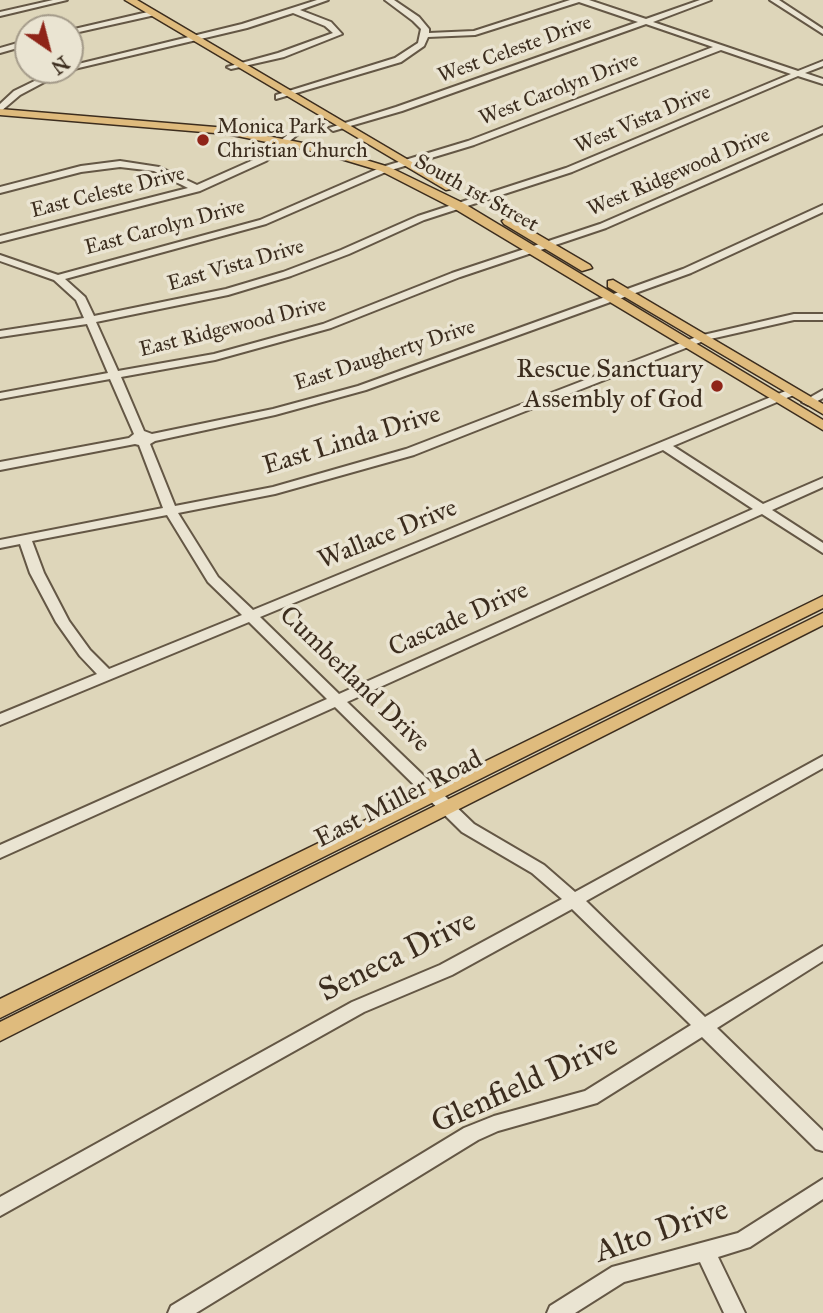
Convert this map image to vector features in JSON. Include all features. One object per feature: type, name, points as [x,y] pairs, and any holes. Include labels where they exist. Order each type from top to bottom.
[{"type":"main road","name":"South 1st Street","points":[[118,0],[236,66],[342,130],[459,206],[823,426]]},
{"type":"main road","name":"South 1st Street","points":[[130,0],[149,16],[172,25],[190,40]]},
{"type":"main road","points":[[1,108],[201,124],[329,143],[343,142],[342,130]]},
{"type":"main road","points":[[342,130],[355,154]]},
{"type":"main road","points":[[290,138],[355,154]]},
{"type":"main road","points":[[329,143],[355,154]]},
{"type":"main road","name":"South 1st Street","points":[[355,154],[435,178],[823,410]]},
{"type":"main road","name":"East Miller Road","points":[[0,1032],[147,947],[673,683],[823,601]]},
{"type":"main road","name":"East Miller Road","points":[[673,683],[823,618]]},
{"type":"main road","name":"East Miller Road","points":[[0,1009],[147,947]]},
{"type":"street","points":[[0,14],[64,0]]},
{"type":"street","points":[[84,65],[190,40],[295,11],[324,0]]},
{"type":"street","points":[[284,95],[398,60],[421,44],[425,29],[416,19],[388,0]]},
{"type":"street","points":[[425,35],[475,33],[579,0],[823,82]]},
{"type":"street","name":"West Celeste Drive","points":[[342,130],[707,0]]},
{"type":"street","points":[[774,0],[823,32]]},
{"type":"street","points":[[236,66],[293,51],[338,34],[328,24],[295,11]]},
{"type":"street","points":[[84,29],[149,16]]},
{"type":"street","name":"West Carolyn Drive","points":[[396,165],[471,143],[721,47]]},
{"type":"street","name":"West Vista Drive","points":[[473,201],[569,170],[823,63]]},
{"type":"street","points":[[1,108],[17,93],[35,84]]},
{"type":"street","name":"West Ridgewood Drive","points":[[548,245],[603,226],[823,130]]},
{"type":"street","name":"East Celeste Drive","points":[[0,239],[197,189],[251,166],[290,138]]},
{"type":"street","points":[[0,190],[81,169],[115,164],[156,169],[197,189]]},
{"type":"street","name":"East Carolyn Drive","points":[[58,278],[111,261],[229,234],[396,165]]},
{"type":"street","name":"East Vista Drive","points":[[0,334],[194,300],[275,278],[345,252],[421,218],[473,201]]},
{"type":"street","name":"East Daugherty Drive","points":[[0,466],[275,412],[362,388],[732,252],[823,208]]},
{"type":"street","name":"East Ridgewood Drive","points":[[0,396],[215,357],[289,338],[548,245]]},
{"type":"street","name":"Cumberland Drive","points":[[0,258],[58,278],[81,299],[170,510],[213,579],[439,800],[476,834],[538,869],[573,900],[823,1143]]},
{"type":"street","name":"East Linda Drive","points":[[0,544],[275,489],[410,452],[704,338],[794,317],[823,317]]},
{"type":"street","name":"Wallace Drive","points":[[0,720],[792,392]]},
{"type":"street","points":[[808,402],[823,393]]},
{"type":"street","points":[[664,445],[823,549]]},
{"type":"street","name":"Cascade Drive","points":[[0,852],[823,482]]},
{"type":"street","points":[[25,539],[37,573],[62,622],[85,653],[107,676]]},
{"type":"street","name":"Seneca Drive","points":[[0,1207],[358,1007],[446,970],[823,761]]},
{"type":"street","name":"Glenfield Drive","points":[[178,1313],[471,1134],[494,1124],[590,1097],[823,953]]},
{"type":"street","name":"Alto Drive","points":[[557,1313],[619,1275],[743,1241],[823,1188]]},
{"type":"street","points":[[705,1251],[735,1313]]},
{"type":"place","name":"Monica Park Christian Church","points":[[203,140]]},
{"type":"place","name":"Rescue Sanctuary Assembly of God","points":[[717,386]]}]
